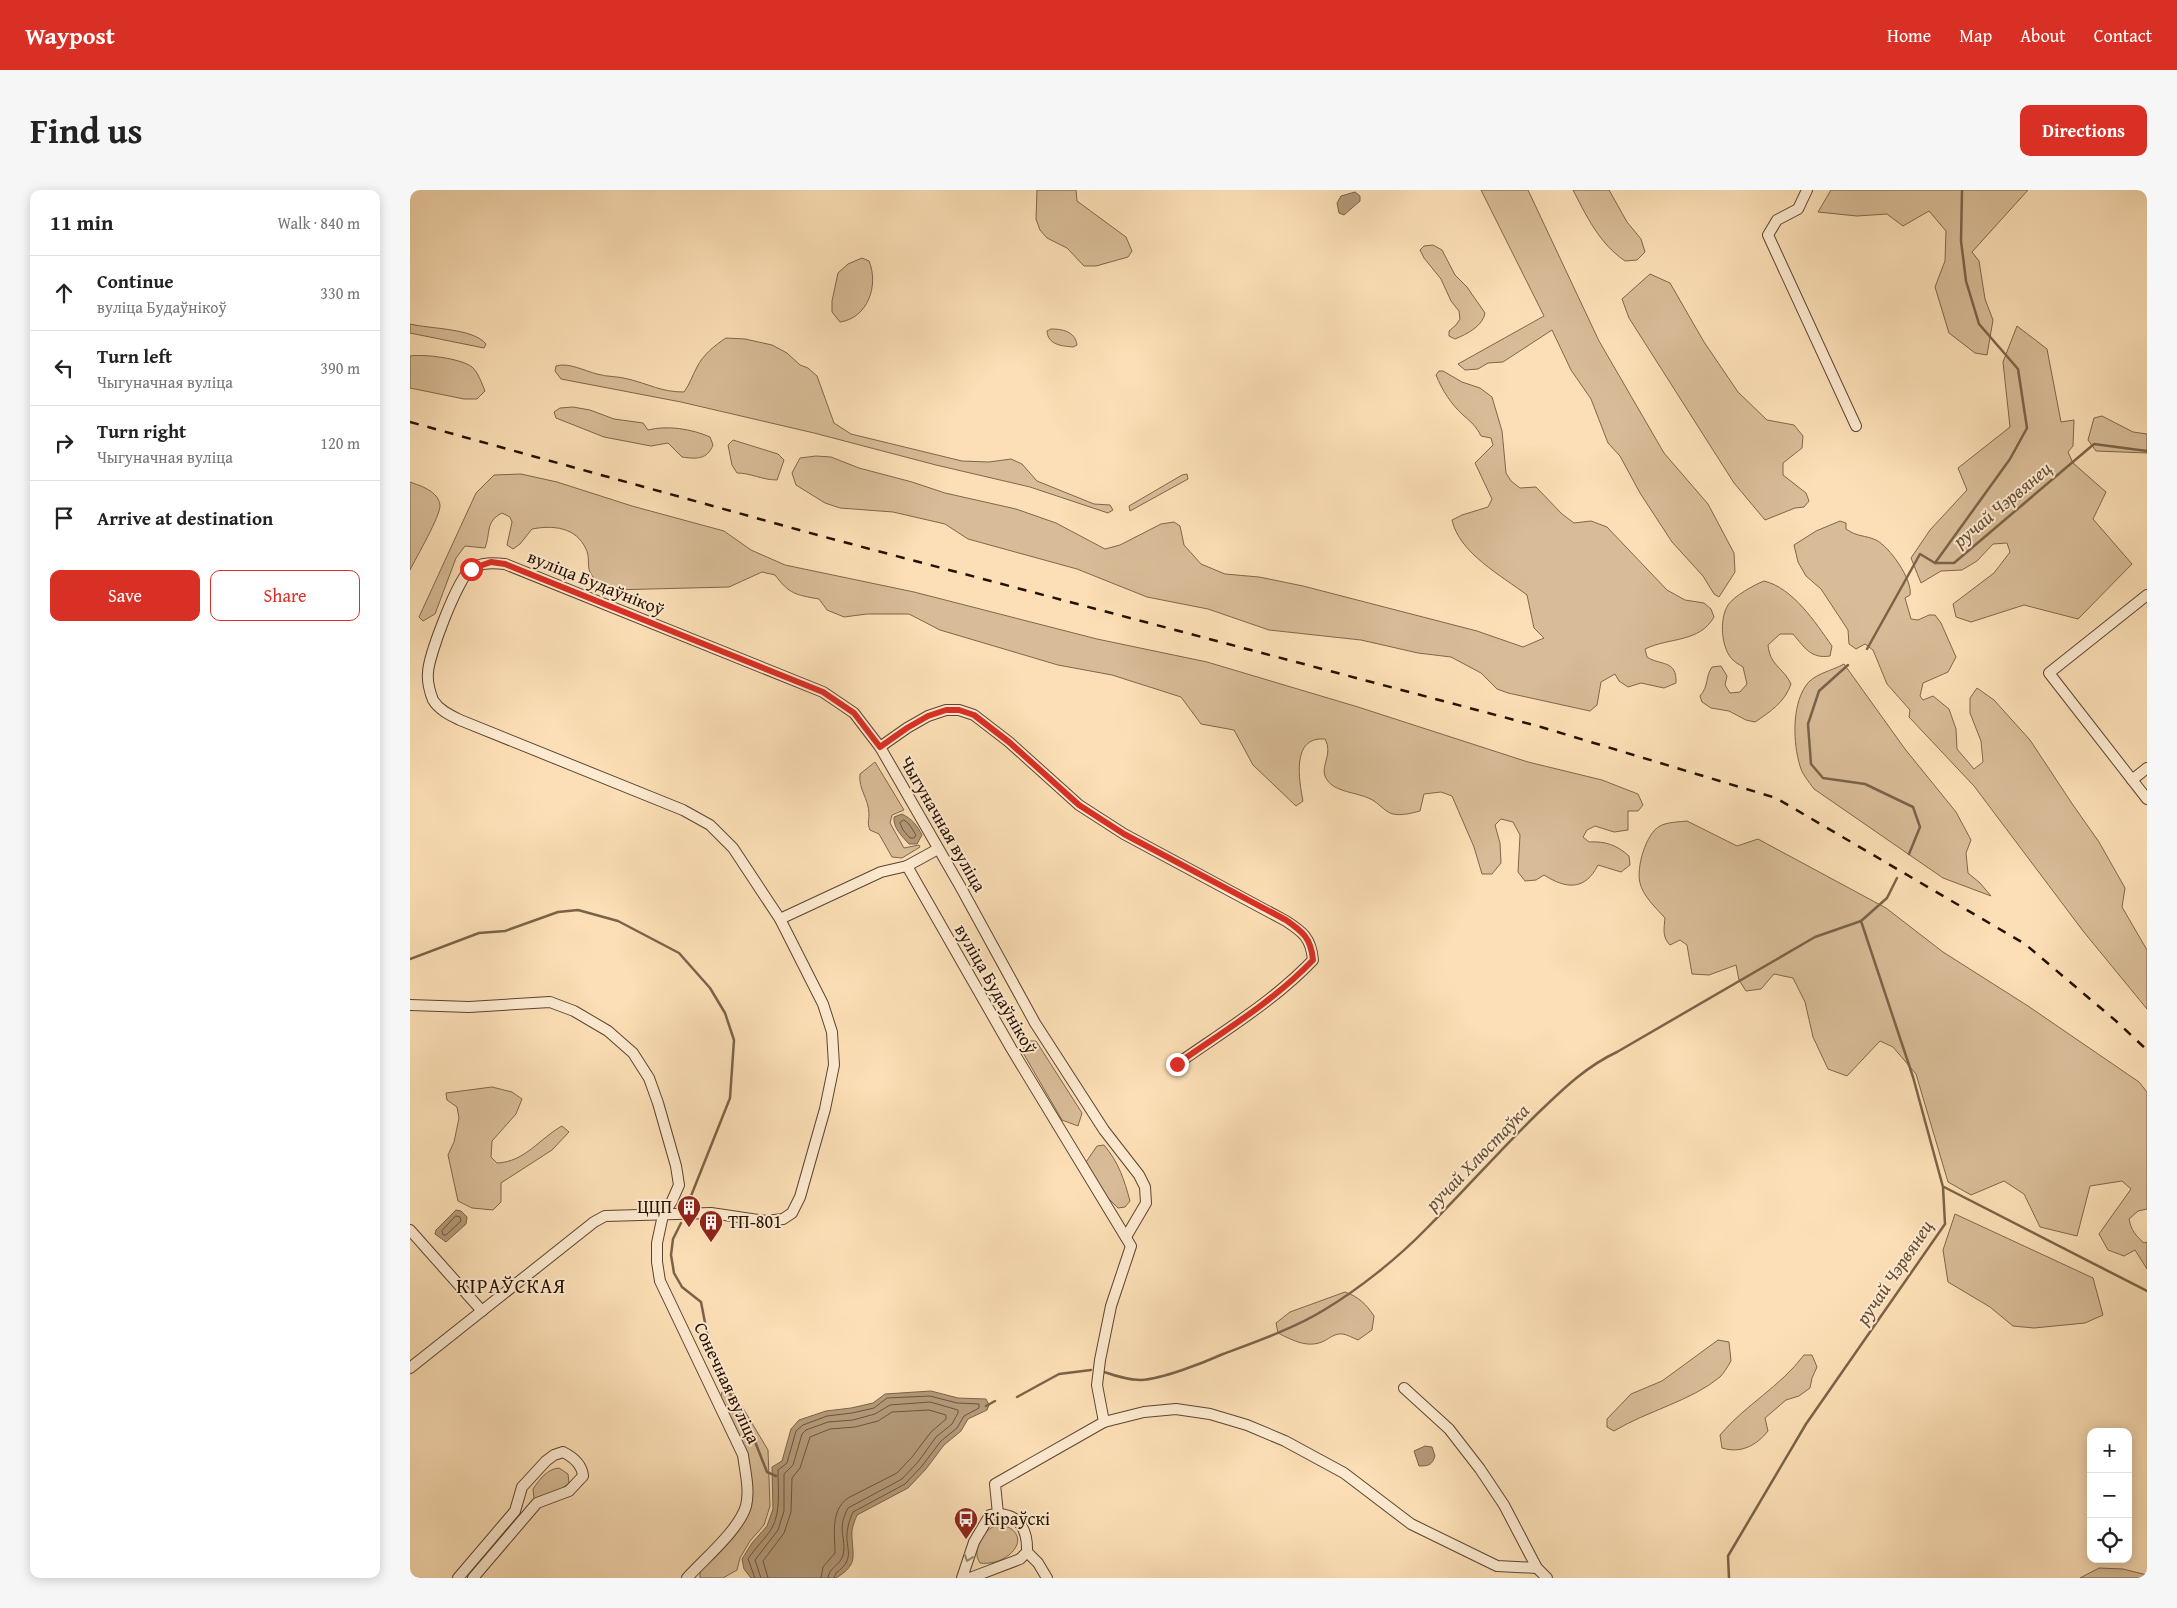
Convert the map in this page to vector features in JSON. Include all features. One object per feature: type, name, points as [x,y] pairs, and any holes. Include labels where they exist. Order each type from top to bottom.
[{"type":"street","points":[[1807,190],[1798,209],[1777,220],[1768,235],[1856,426]]},
{"type":"street","name":"вуліца Будаўнікоў","points":[[410,1368],[605,1216],[711,1213],[778,1221],[792,1213],[800,1197],[825,1109],[834,1065],[832,1032],[823,1004],[780,919],[742,860],[710,825],[683,810],[460,720],[442,710],[434,700],[428,672],[450,603],[461,580],[471,569],[478,566],[491,562],[505,564],[823,692],[854,713],[880,747]]},
{"type":"street","points":[[2147,595],[2049,672],[2147,799]]},
{"type":"street","name":"Чыгуначная вуліца","points":[[1104,1422],[1097,1386],[1100,1360],[1111,1306],[1129,1241],[1146,1203],[1145,1187],[1139,1175],[1104,1130],[1035,1023],[960,886],[880,747],[928,716],[946,710],[959,710],[974,715],[1009,742],[1079,805],[1124,834],[1286,920],[1303,932],[1312,947],[1313,960],[1281,991],[1177,1064]]},
{"type":"street","points":[[2132,780],[2147,768]]},
{"type":"street","points":[[780,919],[881,872],[907,866],[938,849]]},
{"type":"street","name":"вуліца Будаўнікоў","points":[[907,866],[1016,1056],[1129,1241]]},
{"type":"street","name":"Сонечная вуліца","points":[[410,1005],[468,1007],[550,1002],[574,1011],[608,1031],[633,1053],[649,1078],[676,1166],[679,1185],[672,1202],[663,1215],[657,1243],[660,1281],[743,1455],[747,1480],[746,1505],[739,1521],[687,1578]]},
{"type":"street","points":[[410,1230],[482,1311]]},
{"type":"street","points":[[1404,1388],[1450,1429],[1504,1505],[1537,1568],[1547,1578]]},
{"type":"street","points":[[998,1514],[995,1484],[1104,1422],[1144,1412],[1176,1409],[1210,1414],[1247,1425],[1285,1441],[1344,1473],[1411,1524],[1498,1566],[1537,1568]]},
{"type":"street","points":[[458,1578],[515,1511],[522,1487],[546,1461],[554,1455],[563,1452],[572,1456],[582,1468],[583,1476],[569,1491],[537,1503],[473,1578]]},
{"type":"street","points":[[962,1578],[974,1542],[990,1515],[1007,1515],[1015,1518],[1022,1526],[1028,1539],[1027,1552],[1020,1559],[970,1578]]},
{"type":"street","points":[[1027,1552],[1038,1563],[1047,1578]]},
{"type":"shaded area","points":[[1037,190],[1076,190],[1077,201],[1126,237],[1132,251],[1128,257],[1096,266],[1084,266],[1067,248],[1047,238],[1040,230],[1036,219]]},
{"type":"shaded area","points":[[1481,190],[1528,190],[1599,341],[1664,453],[1708,504],[1734,553],[1735,572],[1719,597],[1714,594],[1703,576],[1672,542],[1640,493],[1620,456],[1608,443],[1591,399],[1571,370],[1552,330],[1503,362],[1488,363],[1478,369],[1465,370],[1458,364],[1544,316]]},
{"type":"shaded area","points":[[1573,190],[1609,190],[1627,222],[1641,239],[1645,252],[1637,260],[1625,261],[1616,254],[1594,229]]},
{"type":"shaded area","points":[[1831,190],[2028,190],[1972,252],[1979,261],[1985,299],[1993,320],[1987,355],[1975,353],[1949,333],[1935,287],[1945,261],[1946,231],[1929,211],[1903,226],[1887,214],[1857,216],[1818,212]]},
{"type":"shaded area","points":[[1433,245],[1442,250],[1455,275],[1467,287],[1485,313],[1478,326],[1455,339],[1449,336],[1449,331],[1460,319],[1459,311],[1451,301],[1441,279],[1420,250],[1424,246]]},
{"type":"shaded area","points":[[862,258],[869,261],[872,270],[872,290],[869,299],[858,314],[840,322],[832,312],[832,301],[838,273],[848,264]]},
{"type":"shaded area","points":[[1650,274],[1670,283],[1704,342],[1738,392],[1767,420],[1794,425],[1803,436],[1802,448],[1783,463],[1783,475],[1806,493],[1809,501],[1804,507],[1795,508],[1765,520],[1734,483],[1629,318],[1622,299]]},
{"type":"shaded area","points":[[410,324],[462,332],[480,339],[486,344],[484,348],[410,333]]},
{"type":"shaded area","points":[[2017,326],[2047,349],[2061,422],[2074,420],[2073,446],[2068,452],[2073,463],[2106,492],[2093,519],[2132,564],[2078,619],[2024,605],[1971,622],[1956,617],[1953,604],[1994,573],[2010,552],[2007,543],[1993,544],[1977,561],[1962,570],[1941,571],[1921,583],[1911,558],[1930,530],[1967,490],[1958,468],[2010,427],[2003,362]]},
{"type":"shaded area","points":[[1051,329],[1064,330],[1071,334],[1076,340],[1077,345],[1069,347],[1053,342],[1048,336],[1047,331]]},
{"type":"shaded area","points":[[726,338],[745,339],[772,345],[787,353],[800,365],[808,368],[817,376],[834,423],[851,434],[962,461],[989,462],[1011,459],[1022,464],[1037,481],[1094,504],[1110,505],[1113,510],[1108,513],[1030,487],[814,433],[681,402],[561,379],[555,371],[556,366],[571,366],[601,375],[620,377],[662,389],[684,392],[703,358]]},
{"type":"shaded area","points":[[410,356],[442,357],[466,364],[476,372],[485,391],[477,399],[464,399],[410,388]]},
{"type":"shaded area","points":[[1439,371],[1443,371],[1462,382],[1480,388],[1492,397],[1502,431],[1506,473],[1511,481],[1520,488],[1536,487],[1562,514],[1574,523],[1591,521],[1607,527],[1667,590],[1685,600],[1704,603],[1711,609],[1714,617],[1700,631],[1645,649],[1647,657],[1667,664],[1674,670],[1676,683],[1664,688],[1641,683],[1628,687],[1619,681],[1615,674],[1601,682],[1597,705],[1590,711],[1508,693],[1497,689],[1481,673],[1451,657],[1418,653],[1361,640],[1269,630],[1208,609],[1147,597],[1077,569],[968,539],[945,524],[893,512],[840,508],[825,503],[796,485],[792,473],[800,458],[831,457],[859,468],[945,493],[1016,509],[1056,523],[1105,549],[1120,545],[1161,524],[1174,522],[1180,526],[1184,545],[1201,564],[1225,574],[1259,577],[1303,586],[1477,631],[1523,647],[1544,638],[1534,628],[1527,595],[1494,572],[1472,553],[1456,532],[1452,520],[1488,507],[1492,499],[1475,463],[1493,445],[1491,438],[1481,436],[1473,424],[1451,401],[1436,375]]},
{"type":"shaded area","points":[[573,407],[590,410],[614,419],[643,423],[648,430],[671,428],[695,432],[710,437],[713,445],[711,450],[704,456],[692,458],[682,457],[668,443],[651,446],[604,437],[556,418],[554,412],[560,408]]},
{"type":"shaded area","points":[[2102,416],[2133,432],[2147,434],[2147,453],[2096,451],[2088,440],[2094,418]]},
{"type":"shaded area","points":[[733,440],[778,454],[784,460],[777,480],[737,473],[732,465],[728,445]]},
{"type":"shaded area","points":[[521,474],[557,482],[632,506],[724,531],[751,550],[785,565],[914,592],[1097,639],[1207,662],[1358,707],[1528,762],[1602,780],[1638,794],[1643,805],[1638,811],[1628,811],[1628,830],[1614,832],[1595,826],[1587,830],[1583,837],[1589,842],[1600,842],[1615,846],[1629,856],[1630,865],[1621,872],[1598,865],[1587,880],[1574,885],[1560,883],[1544,875],[1536,880],[1525,881],[1518,872],[1520,835],[1513,822],[1501,819],[1495,825],[1500,843],[1501,863],[1492,874],[1482,874],[1474,847],[1452,796],[1441,792],[1424,794],[1420,811],[1396,815],[1386,811],[1368,798],[1340,789],[1328,782],[1324,772],[1328,750],[1325,739],[1314,740],[1307,744],[1302,752],[1299,771],[1303,801],[1296,806],[1253,765],[1234,730],[1201,724],[1181,697],[1112,675],[1058,665],[940,630],[909,614],[867,614],[844,617],[827,610],[819,599],[794,593],[775,575],[762,572],[729,587],[611,590],[599,583],[592,575],[589,570],[587,552],[582,542],[576,536],[563,529],[548,527],[532,529],[520,544],[513,549],[507,545],[512,522],[510,517],[502,513],[493,520],[489,528],[485,548],[465,546],[456,558],[435,614],[423,621],[419,617],[476,493],[494,475]]},
{"type":"shaded area","points":[[1187,474],[1188,479],[1130,511],[1129,506],[1182,475]]},
{"type":"shaded area","points":[[410,482],[424,487],[433,493],[439,500],[440,505],[433,527],[410,570]]},
{"type":"shaded area","points":[[1840,521],[1846,523],[1846,529],[1850,532],[1872,538],[1881,543],[1899,564],[1910,589],[1910,595],[1905,598],[1911,619],[1918,620],[1929,615],[1935,615],[1941,623],[1956,657],[1948,672],[1923,683],[1920,696],[1923,700],[1933,696],[1949,709],[1956,729],[1957,749],[1974,769],[1983,762],[1981,741],[1970,713],[1970,698],[1977,688],[1994,700],[2030,740],[2099,842],[2125,888],[2122,907],[2147,950],[2147,1009],[2083,931],[1974,786],[1909,717],[1910,710],[1887,684],[1873,650],[1865,644],[1856,649],[1849,644],[1848,630],[1821,589],[1806,576],[1798,562],[1794,545],[1816,531]]},
{"type":"shaded area","points":[[1764,581],[1775,585],[1794,598],[1811,617],[1832,646],[1830,656],[1818,656],[1801,644],[1793,634],[1780,634],[1768,645],[1771,658],[1791,684],[1781,701],[1755,722],[1746,720],[1729,711],[1711,708],[1702,702],[1700,696],[1705,689],[1708,674],[1712,667],[1721,666],[1727,676],[1725,685],[1730,693],[1740,692],[1747,684],[1743,667],[1733,660],[1726,649],[1722,626],[1723,618],[1728,605],[1735,598]]},
{"type":"shaded area","points":[[1844,664],[1905,749],[1956,812],[1971,840],[1966,853],[1968,873],[1991,896],[1943,878],[1814,789],[1804,775],[1798,757],[1795,736],[1796,715],[1801,695],[1812,679]]},
{"type":"shaded area","points":[[875,762],[904,810],[892,815],[890,823],[904,848],[919,845],[920,847],[902,858],[892,857],[879,834],[869,828],[869,809],[861,784],[860,774]]},
{"type":"shaded area","points":[[1687,821],[1737,846],[1758,839],[1886,908],[1943,952],[2028,1006],[2139,1082],[2147,1092],[2147,1209],[2138,1211],[2129,1219],[2136,1235],[2144,1243],[2147,1242],[2147,1269],[2135,1250],[2124,1256],[2108,1250],[2099,1234],[2131,1189],[2122,1181],[2090,1186],[2077,1236],[2040,1227],[2024,1194],[2004,1181],[1971,1195],[1948,1182],[1916,1074],[1893,1047],[1880,1041],[1847,1076],[1828,1069],[1813,1037],[1805,1002],[1793,978],[1774,974],[1761,989],[1746,991],[1739,980],[1736,965],[1709,975],[1692,974],[1687,945],[1680,940],[1670,945],[1667,942],[1664,933],[1665,918],[1644,893],[1639,877],[1643,851],[1655,830],[1660,826],[1673,822]]},
{"type":"shaded area","points":[[1028,1041],[1036,1041],[1082,1113],[1078,1126],[1062,1120],[1022,1051]]},
{"type":"shaded area","points":[[492,1087],[512,1092],[522,1099],[516,1114],[492,1141],[491,1157],[497,1163],[507,1162],[524,1154],[562,1126],[569,1132],[552,1150],[501,1183],[501,1202],[493,1210],[472,1208],[458,1201],[448,1155],[454,1142],[459,1118],[457,1107],[447,1100],[446,1093]]},
{"type":"shaded area","points":[[1104,1145],[1117,1165],[1126,1186],[1130,1201],[1125,1207],[1118,1208],[1104,1194],[1084,1165],[1097,1146]]},
{"type":"shaded area","points":[[1955,1214],[2093,1278],[2103,1315],[2085,1323],[2034,1328],[2013,1326],[1990,1307],[1948,1282],[1943,1250]]},
{"type":"shaded area","points":[[1345,1292],[1362,1301],[1374,1316],[1372,1330],[1358,1340],[1340,1334],[1318,1343],[1306,1344],[1294,1341],[1278,1333],[1276,1323],[1290,1312]]},
{"type":"shaded area","points":[[1718,1340],[1729,1342],[1731,1361],[1720,1377],[1696,1393],[1640,1417],[1614,1431],[1607,1427],[1607,1419],[1631,1394],[1662,1381]]},
{"type":"shaded area","points":[[1804,1355],[1812,1355],[1817,1367],[1810,1388],[1799,1396],[1786,1400],[1765,1418],[1768,1431],[1754,1444],[1736,1450],[1722,1448],[1720,1435],[1740,1414],[1784,1377]]},
{"type":"shaded area","points":[[722,1392],[734,1393],[768,1450],[770,1506],[764,1525],[750,1541],[740,1558],[737,1570],[723,1578],[700,1578],[700,1570],[741,1524],[749,1480],[720,1399]]},
{"type":"shaded area","points":[[559,1468],[568,1474],[569,1483],[557,1492],[534,1499],[533,1489],[538,1482],[547,1472]]},
{"type":"shaded area","points":[[1000,1524],[1011,1529],[1017,1535],[1018,1542],[1015,1549],[1001,1560],[991,1563],[980,1563],[977,1551],[981,1539],[989,1529]]},
{"type":"shaded area","points":[[2099,1568],[2123,1569],[2147,1575],[2147,1578],[2080,1578]]},
{"type":"water","points":[[1355,192],[1360,196],[1360,201],[1344,215],[1339,213],[1337,203],[1341,196]]},
{"type":"water","points":[[902,814],[914,823],[922,835],[917,844],[909,844],[896,828],[894,817]]},
{"type":"water","points":[[456,1210],[461,1211],[467,1217],[466,1224],[446,1242],[435,1234],[436,1230]]},
{"type":"water","points":[[931,1391],[958,1398],[986,1399],[989,1405],[987,1410],[968,1419],[961,1431],[944,1445],[926,1469],[908,1488],[857,1515],[852,1530],[853,1557],[849,1568],[836,1578],[751,1578],[744,1569],[742,1559],[752,1543],[767,1526],[773,1509],[772,1467],[782,1461],[791,1429],[799,1420],[826,1411],[873,1403],[885,1394]]},
{"type":"water","points":[[1425,1446],[1432,1447],[1435,1456],[1430,1464],[1419,1466],[1414,1451]]},
{"type":"waterway","points":[[1935,563],[2010,459],[2027,428],[2018,369],[1979,324],[1966,281],[1961,241],[1962,191]]},
{"type":"waterway","name":"ручай Чэрвянец","points":[[1867,649],[1920,554],[1935,563],[1954,563],[2094,444],[2147,451]]},
{"type":"waterway","name":"ручай Чэрвянец","points":[[1848,665],[1819,691],[1808,724],[1811,764],[1823,778],[1865,784],[1913,807],[1920,827],[1909,854]]},
{"type":"waterway","name":"ручай Чэрвянец","points":[[1729,1578],[1728,1556],[1806,1424],[1945,1224],[1943,1187],[1913,1077],[1861,921],[1887,898],[1897,878]]},
{"type":"waterway","name":"ручай Хлюстаўка","points":[[410,959],[479,933],[505,931],[558,912],[578,910],[618,921],[679,953],[710,988],[725,1013],[734,1040],[730,1098],[687,1206]]},
{"type":"waterway","name":"ручай Хлюстаўка","points":[[1104,1372],[1127,1379],[1141,1380],[1171,1374],[1275,1334],[1324,1310],[1364,1283],[1404,1251],[1537,1114],[1584,1072],[1815,937],[1861,921]]},
{"type":"waterway","points":[[1944,1187],[2147,1291]]},
{"type":"waterway","name":"ручай Хлюстаўка","points":[[681,1223],[673,1239],[671,1255],[674,1273],[682,1287],[701,1302],[708,1338],[716,1362]]},
{"type":"waterway","name":"ручай Хлюстаўка","points":[[1017,1397],[1059,1374],[1091,1370]]},
{"type":"waterway","name":"ручай Хлюстаўка","points":[[728,1390],[754,1439],[767,1472],[776,1476]]},
{"type":"waterway","name":"ручай Хлюстаўка","points":[[986,1406],[995,1401]]},
{"type":"railway","points":[[410,422],[821,536],[1541,727],[1776,798],[2025,944],[2116,1021],[2147,1050]]},
{"type":"place","name":"ЦЦП","points":[[689,1228]]},
{"type":"place","name":"ТП-801","points":[[711,1243]]},
{"type":"place","name":"Кіраўскі","points":[[966,1540]]},
{"type":"district","name":"КІРАЎСКАЯ","points":[[511,1286]]},
{"type":"route","points":[[471,569],[491,562],[505,564],[823,692],[854,713],[880,747],[928,716],[946,710],[959,710],[974,715],[1009,742],[1079,805],[1124,834],[1286,920],[1303,932],[1312,947],[1313,960],[1281,991],[1177,1064]]}]
